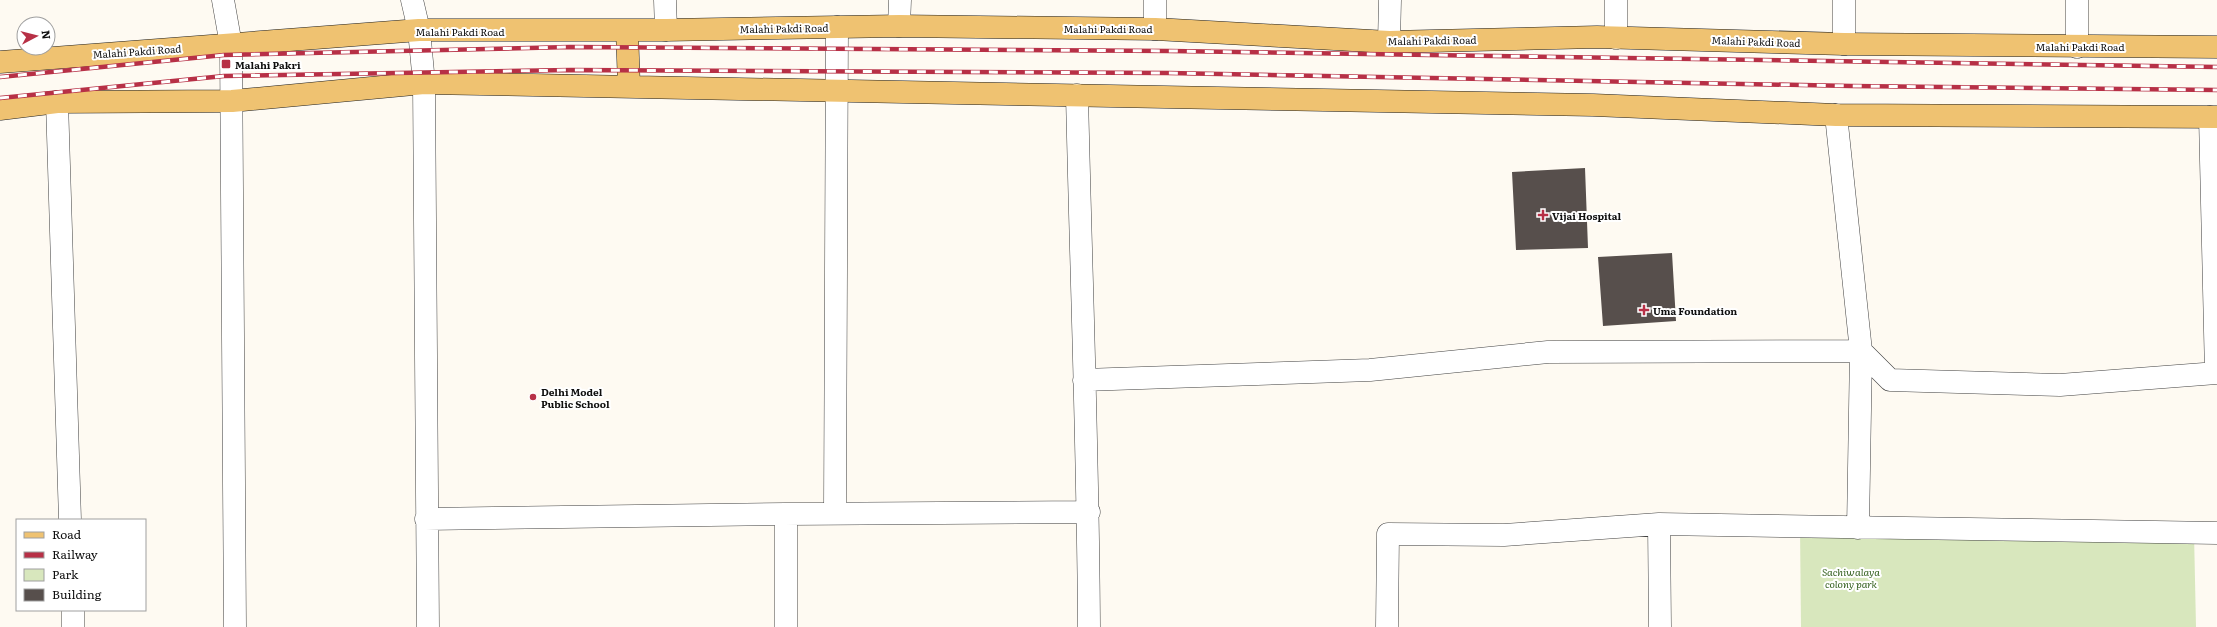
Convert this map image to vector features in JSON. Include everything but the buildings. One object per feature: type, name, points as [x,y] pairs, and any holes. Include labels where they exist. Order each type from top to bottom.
[{"type":"main road","name":"Malahi Pakdi Road","points":[[0,62],[419,30],[666,30],[899,26],[1155,29],[1389,42],[1616,38],[1844,44],[2217,47]]},
{"type":"main road","points":[[627,30],[629,86]]},
{"type":"main road","points":[[0,109],[56,102],[232,101],[424,83],[1594,105],[1836,115],[2214,117]]},
{"type":"street","points":[[223,0],[231,45],[235,627]]},
{"type":"street","points":[[412,0],[419,30],[424,83],[426,519],[428,627]]},
{"type":"street","points":[[665,0],[666,30]]},
{"type":"street","points":[[899,26],[900,0]]},
{"type":"street","points":[[1155,0],[1155,29]]},
{"type":"street","points":[[1389,42],[1390,0]]},
{"type":"street","points":[[1616,0],[1616,38]]},
{"type":"street","points":[[1844,0],[1844,44]]},
{"type":"street","points":[[2077,0],[2078,47]]},
{"type":"street","points":[[835,513],[837,27]]},
{"type":"street","points":[[1077,95],[1084,380],[1089,512],[1089,627]]},
{"type":"street","points":[[56,102],[70,519]]},
{"type":"street","points":[[1836,115],[1861,351],[1858,528]]},
{"type":"street","points":[[1084,380],[1370,370],[1548,352],[1861,351],[1890,380],[2060,385],[2217,373],[2214,117]]},
{"type":"street","points":[[426,519],[835,513],[1089,512]]},
{"type":"street","points":[[786,514],[786,627]]},
{"type":"street","points":[[1659,524],[1660,627]]},
{"type":"street","points":[[1387,627],[1388,534],[1504,535],[1659,524],[2217,533]]},
{"type":"street","points":[[73,611],[73,627]]},
{"type":"green space","name":"Sachiwalaya colony park","points":[[1800,527],[2194,533],[2196,627],[1801,627]]},
{"type":"railway","points":[[0,77],[224,55],[570,47],[1170,51],[2217,67]]},
{"type":"railway","points":[[0,98],[224,76],[571,70],[1169,73],[1851,86],[2217,90]]},
{"type":"place","name":"Malahi Pakri","points":[[226,64]]},
{"type":"place","name":"Vijai Hospital","points":[[1543,215]]},
{"type":"place","name":"Uma Foundation","points":[[1644,310]]},
{"type":"place","name":"Delhi Model Public School","points":[[533,397]]}]
